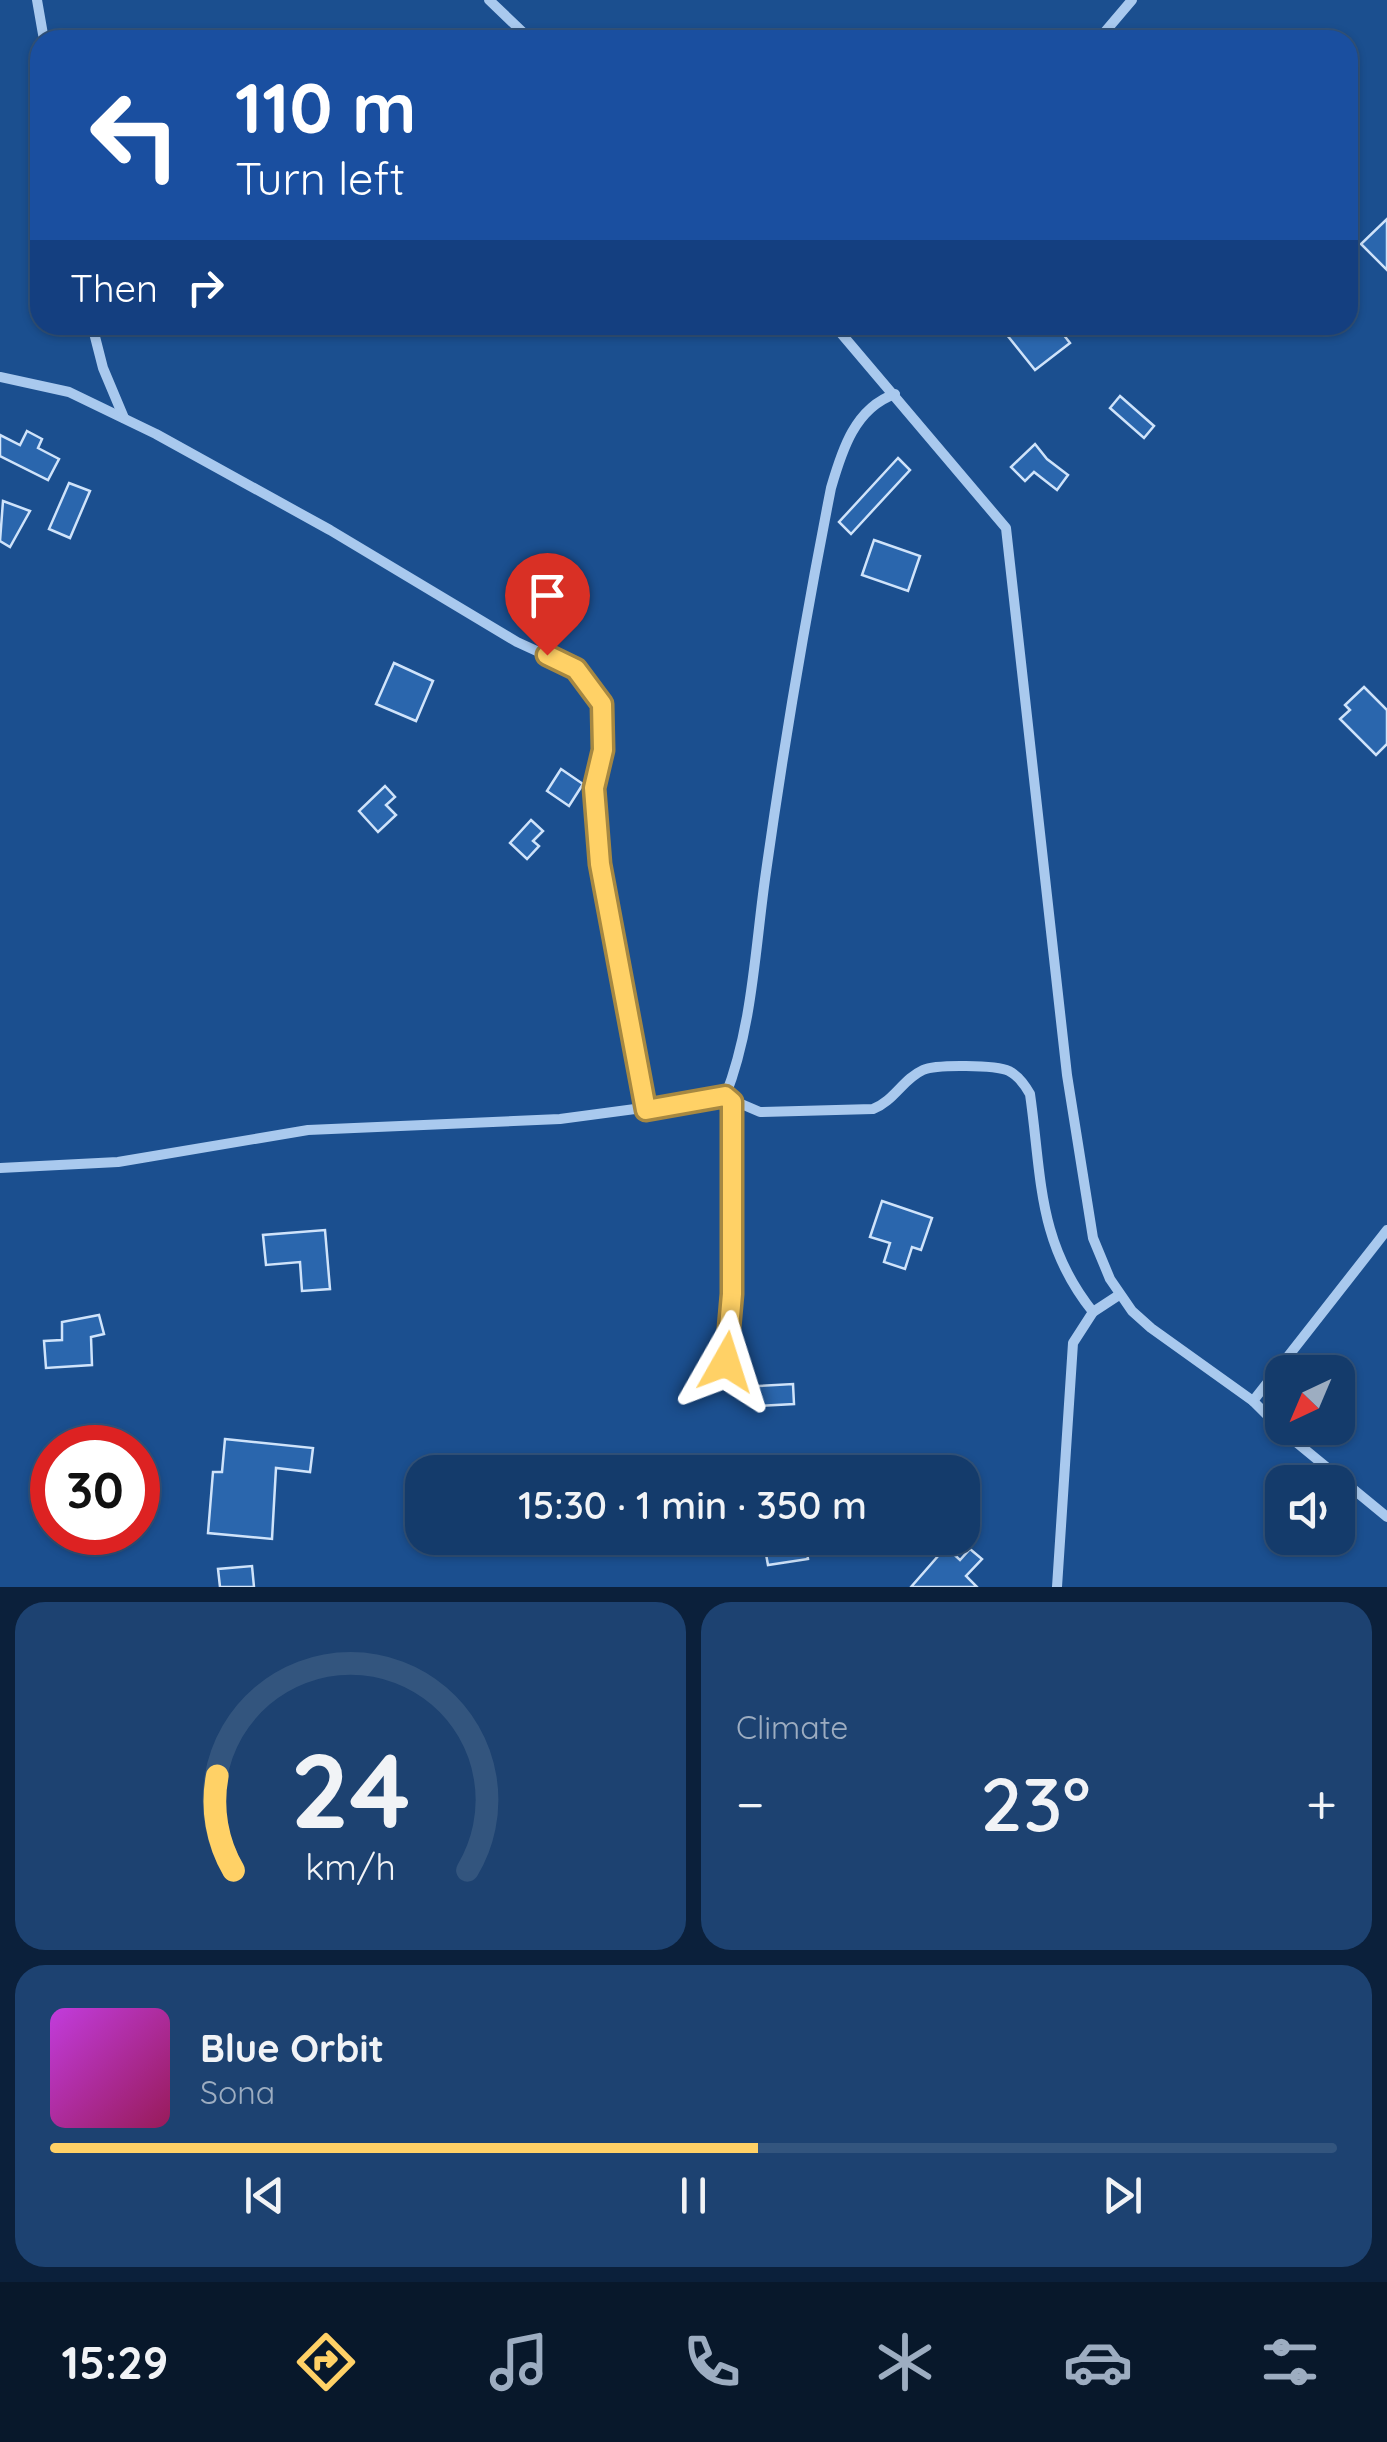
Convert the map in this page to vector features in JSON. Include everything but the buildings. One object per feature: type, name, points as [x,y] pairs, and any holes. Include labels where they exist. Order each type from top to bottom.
[{"type":"street","points":[[37,0],[42,30]]},
{"type":"street","points":[[489,0],[520,30]]},
{"type":"street","points":[[1106,30],[1132,0]]},
{"type":"street","points":[[95,335],[124,418]]},
{"type":"street","points":[[843,335],[1006,528],[1066,1075],[1093,1238],[1119,1295],[1151,1328],[1253,1401],[1284,1433],[1387,1518]]},
{"type":"street","points":[[0,377],[69,392],[124,418],[330,530],[518,642],[585,677],[602,704],[603,750],[594,788],[600,864],[646,1110]]},
{"type":"street","points":[[726,1362],[732,1294],[729,1099],[746,1020],[766,870],[831,488],[848,441],[865,412],[895,394]]},
{"type":"street","points":[[0,1168],[118,1162],[308,1130],[560,1119],[729,1099],[760,1112],[873,1108],[883,1105],[914,1076],[930,1068],[1006,1069],[1030,1094],[1052,1244],[1062,1268],[1093,1312]]},
{"type":"street","points":[[1253,1401],[1387,1230]]},
{"type":"street","points":[[1058,1587],[1073,1343],[1093,1312],[1119,1295]]},
{"type":"route","points":[[547,655],[585,677],[602,704],[603,750],[594,788],[600,864],[646,1110],[725,1096],[732,1102],[732,1294],[726,1362]]}]
